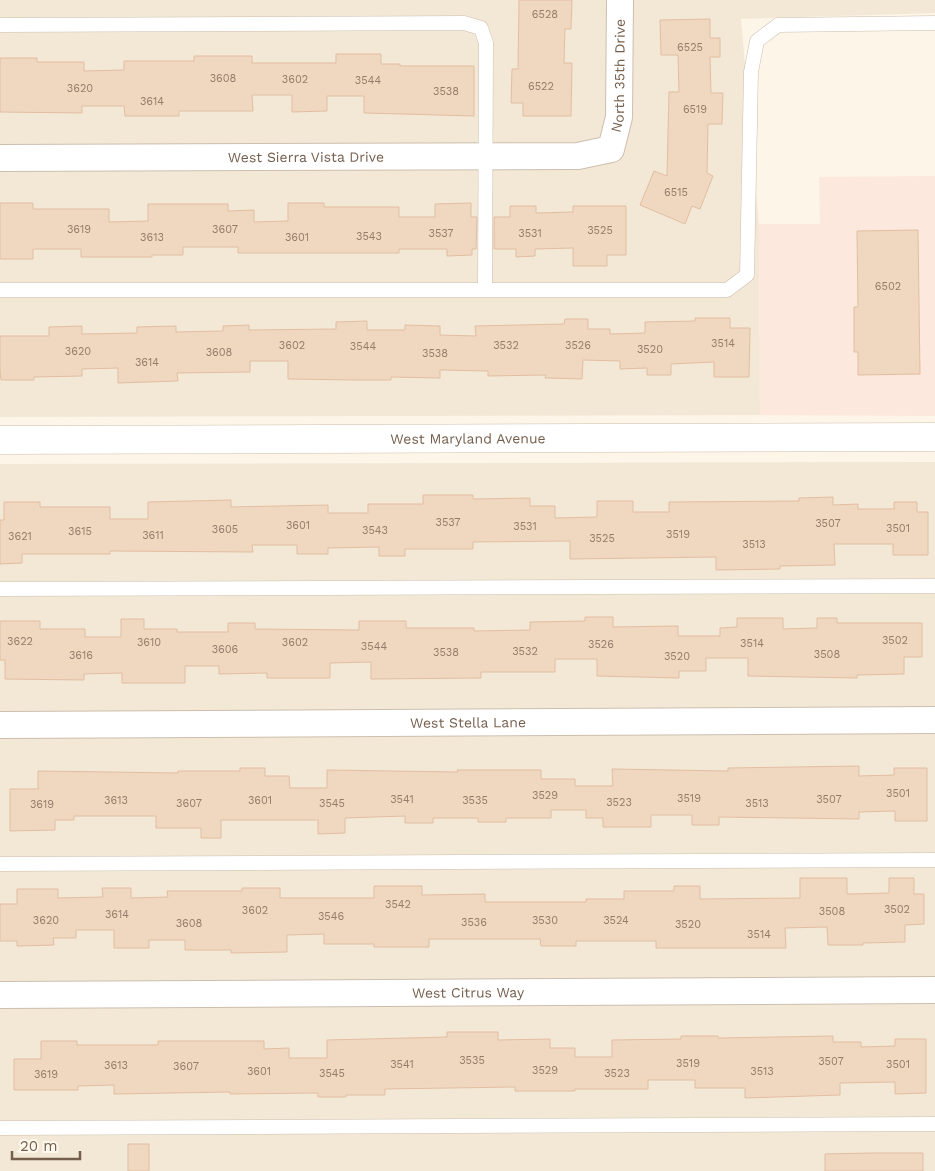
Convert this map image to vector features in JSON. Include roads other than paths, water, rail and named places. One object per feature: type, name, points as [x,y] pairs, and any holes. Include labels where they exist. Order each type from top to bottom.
[{"type":"street","name":"North 35th Drive","points":[[611,149],[619,117],[620,0]]},
{"type":"street","name":"West Sierra Vista Drive","points":[[0,158],[578,156],[611,149]]},
{"type":"street","name":"West Maryland Avenue","points":[[0,440],[935,437]]},
{"type":"street","name":"West Stella Lane","points":[[0,725],[935,720]]},
{"type":"street","name":"West Citrus Way","points":[[0,995],[935,990]]},
{"type":"lane","points":[[0,25],[464,23],[481,28],[486,43],[485,289]]},
{"type":"lane","points":[[0,290],[727,290],[747,275],[751,72],[757,41],[778,25],[935,24]]},
{"type":"lane","points":[[0,590],[935,586]]},
{"type":"lane","points":[[0,864],[935,860]]},
{"type":"lane","points":[[0,1128],[935,1124]]}]
